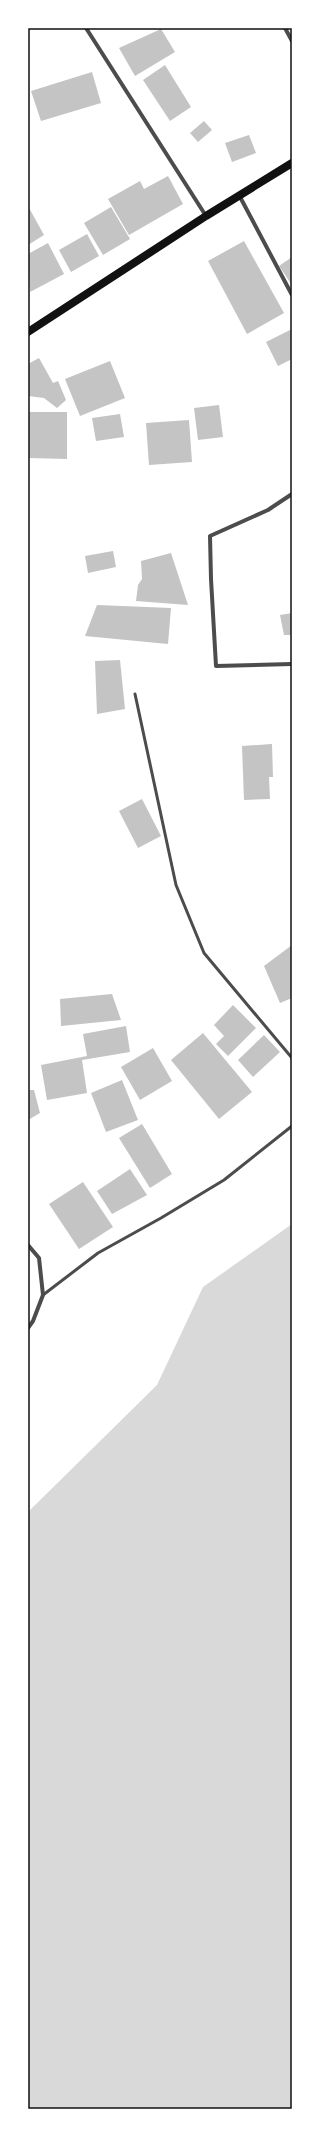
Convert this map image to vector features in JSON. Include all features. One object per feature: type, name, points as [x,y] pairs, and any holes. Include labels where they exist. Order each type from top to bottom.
[{"type":"main road","points":[[28,332],[206,216],[292,163]]},
{"type":"street","points":[[86,28],[206,216]]},
{"type":"street","points":[[285,28],[292,41]]},
{"type":"street","points":[[239,195],[292,294]]},
{"type":"street","points":[[292,494],[268,510],[210,536],[210,543],[216,666],[292,664]]},
{"type":"street","points":[[28,1245],[39,1258],[43,1295],[33,1321],[28,1328]]},
{"type":"lane","points":[[135,694],[176,885],[204,953],[292,1058]]},
{"type":"lane","points":[[43,1295],[98,1253],[161,1218],[224,1180],[292,1126]]},
{"type":"shaded area","points":[[292,1224],[292,2109],[28,2109],[28,1512],[157,1385],[203,1287]]},
{"type":"building","points":[[161,29],[175,52],[135,76],[119,48]]},
{"type":"building","points":[[165,65],[191,107],[170,121],[143,80]]},
{"type":"building","points":[[92,72],[101,103],[41,121],[31,91]]},
{"type":"building","points":[[204,121],[212,130],[198,142],[190,133]]},
{"type":"building","points":[[249,135],[256,153],[232,162],[225,143]]},
{"type":"building","points":[[168,176],[183,204],[129,235],[108,199],[140,181],[144,189]]},
{"type":"building","points":[[28,206],[44,235],[28,245]]},
{"type":"building","points":[[111,207],[130,239],[103,255],[84,223]]},
{"type":"building","points":[[87,234],[99,256],[71,272],[59,250]]},
{"type":"building","points":[[244,241],[284,313],[247,334],[208,261]]},
{"type":"building","points":[[48,243],[64,274],[30,292],[28,254]]},
{"type":"building","points":[[292,257],[292,285],[279,266]]},
{"type":"building","points":[[292,329],[292,359],[278,366],[266,342]]},
{"type":"building","points":[[39,358],[53,383],[58,381],[66,400],[57,408],[44,398],[28,396],[28,364]]},
{"type":"building","points":[[110,361],[125,398],[80,416],[65,379]]},
{"type":"building","points":[[219,405],[223,437],[198,440],[194,408]]},
{"type":"building","points":[[28,412],[67,412],[67,459],[28,458]]},
{"type":"building","points":[[120,414],[124,437],[96,441],[92,418]]},
{"type":"building","points":[[189,420],[192,462],[149,465],[146,423]]},
{"type":"building","points":[[113,551],[116,567],[88,573],[85,556]]},
{"type":"building","points":[[171,553],[188,605],[136,601],[138,585],[142,579],[141,561]]},
{"type":"building","points":[[97,605],[171,608],[168,644],[85,636]]},
{"type":"building","points":[[292,613],[292,635],[284,635],[280,615]]},
{"type":"building","points":[[120,660],[125,709],[97,714],[95,661]]},
{"type":"building","points":[[272,744],[273,777],[269,777],[270,799],[244,800],[242,746]]},
{"type":"building","points":[[142,799],[161,836],[138,848],[119,811]]},
{"type":"building","points":[[292,945],[292,998],[280,1003],[264,966]]},
{"type":"building","points":[[112,994],[121,1020],[61,1026],[60,999]]},
{"type":"building","points":[[233,1005],[256,1028],[228,1056],[216,1044],[224,1036],[214,1025]]},
{"type":"building","points":[[126,1026],[130,1052],[82,1060],[87,1093],[47,1100],[41,1065],[87,1056],[83,1034]]},
{"type":"building","points":[[203,1033],[252,1092],[219,1119],[171,1060]]},
{"type":"building","points":[[264,1035],[280,1052],[253,1077],[238,1060]]},
{"type":"building","points":[[153,1048],[172,1081],[140,1100],[121,1067]]},
{"type":"building","points":[[122,1080],[138,1120],[106,1132],[91,1093]]},
{"type":"building","points":[[28,1090],[34,1090],[40,1113],[28,1120]]},
{"type":"building","points":[[142,1124],[172,1174],[150,1188],[119,1138]]},
{"type":"building","points":[[130,1169],[147,1195],[112,1214],[97,1191]]},
{"type":"building","points":[[83,1182],[113,1227],[79,1249],[49,1204]]}]
